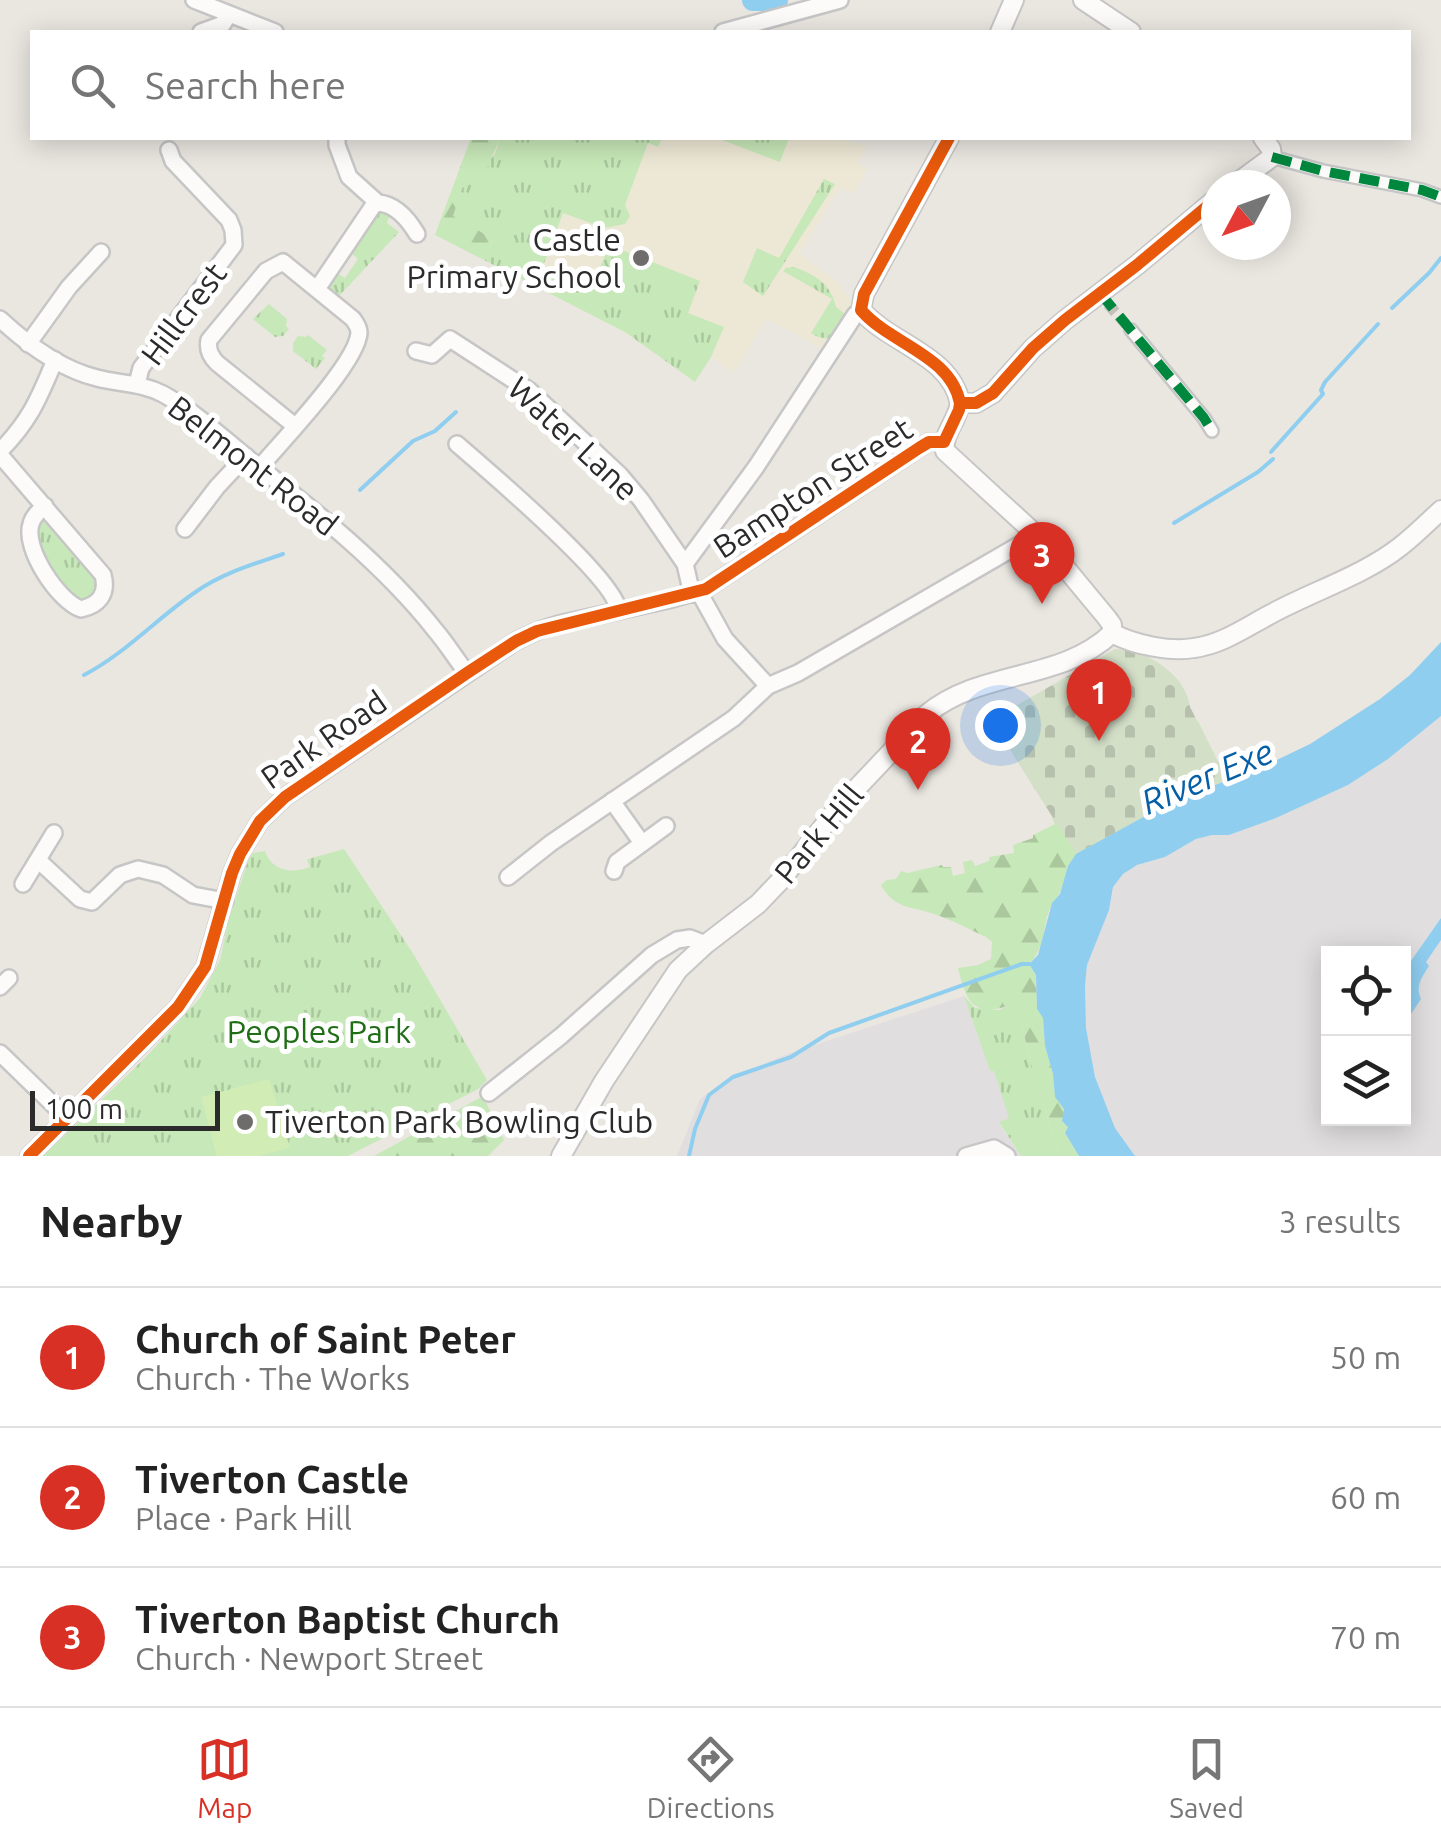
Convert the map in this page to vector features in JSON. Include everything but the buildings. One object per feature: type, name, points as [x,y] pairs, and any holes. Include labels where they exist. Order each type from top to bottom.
[{"type":"street","points":[[194,0],[269,30]]},
{"type":"street","points":[[730,30],[840,0]]},
{"type":"street","points":[[1001,30],[1014,0]]},
{"type":"street","points":[[1083,0],[1128,30]]},
{"type":"street","points":[[206,30],[222,24],[228,15]]},
{"type":"street","points":[[338,140],[350,178],[378,203]]},
{"type":"street","points":[[685,564],[749,478],[861,310],[864,294],[948,140]]},
{"type":"street","points":[[1264,140],[1272,157]]},
{"type":"street","name":"Hillcrest","points":[[138,384],[141,368],[234,246],[229,220],[173,161],[169,150]]},
{"type":"street","points":[[1254,170],[1272,157]]},
{"type":"street","points":[[1272,157],[1441,197]]},
{"type":"street","points":[[317,289],[378,203],[389,205],[404,216],[417,234]]},
{"type":"street","points":[[861,310],[938,367],[954,383],[960,403],[983,400],[1034,348],[1104,298],[1201,212]]},
{"type":"street","points":[[28,344],[100,252]]},
{"type":"street","points":[[260,467],[295,426],[350,358],[359,333],[353,318],[283,262],[266,270],[208,345],[217,364],[295,426]]},
{"type":"street","name":"Belmont Road","points":[[0,319],[28,344],[55,360],[88,376],[138,384],[165,395],[207,424],[389,579],[434,628],[467,673]]},
{"type":"street","points":[[1130,330],[1212,431]]},
{"type":"street","name":"Water Lane","points":[[416,351],[432,355],[450,340],[530,392],[620,475],[685,564],[695,593],[725,639],[768,686]]},
{"type":"street","points":[[45,506],[31,524],[29,536],[34,552],[65,600],[80,609],[90,607],[104,593],[103,575],[45,506],[0,453],[37,404],[55,360]]},
{"type":"street","name":"Bampton Street","points":[[695,593],[918,448],[928,442],[944,442],[960,403]]},
{"type":"street","points":[[944,442],[948,455],[1044,542],[1107,618],[1112,633],[1182,649],[1224,640],[1372,564],[1400,547],[1441,510]]},
{"type":"street","points":[[457,444],[510,488],[591,569],[618,602],[618,609]]},
{"type":"street","points":[[185,529],[246,456]]},
{"type":"street","points":[[508,877],[734,718],[768,686],[812,663],[835,640],[1031,531]]},
{"type":"street","name":"Park Road","points":[[29,1156],[178,1007],[205,967],[240,854],[273,807],[516,642],[538,631],[618,609],[695,593]]},
{"type":"street","name":"Park Hill","points":[[562,1156],[584,1114],[678,970],[782,880],[837,809],[928,714],[947,699],[977,687],[1064,662],[1112,633]]},
{"type":"street","points":[[612,802],[642,843]]},
{"type":"street","points":[[614,870],[618,862],[666,826]]},
{"type":"street","points":[[23,884],[54,834]]},
{"type":"street","points":[[38,860],[86,902],[92,902],[120,875],[138,869],[163,875],[193,895],[225,901]]},
{"type":"street","name":"Park Hill","points":[[489,1093],[652,956],[676,940],[690,938],[706,944]]},
{"type":"street","points":[[0,1053],[67,1118]]},
{"type":"street","points":[[966,1156],[994,1148],[1007,1156]]},
{"type":"shaded area","name":"Castle Primary School","points":[[470,140],[844,140],[866,146],[858,164],[868,168],[854,193],[840,188],[800,254],[835,280],[852,302],[822,349],[766,318],[735,373],[711,357],[695,382],[625,332],[435,235]]},
{"type":"shaded area","points":[[1441,716],[1441,1156],[1135,1156],[1115,1129],[1095,1077],[1086,1028],[1087,965],[1109,910],[1113,887],[1137,865],[1165,857],[1196,839],[1229,835],[1348,785]]},
{"type":"shaded area","points":[[964,996],[1010,1118],[999,1123],[1021,1156],[677,1156],[700,1099],[730,1077],[790,1053]]},
{"type":"green space","points":[[470,140],[499,140],[486,171],[462,188],[453,216],[493,239],[484,260],[435,235]]},
{"type":"green space","points":[[499,140],[661,140],[658,147],[648,143],[625,205],[630,216],[625,224],[604,228],[563,213],[540,274],[592,287],[608,248],[617,248],[700,281],[688,313],[724,327],[695,382],[625,332],[484,260],[493,239],[452,217],[462,188],[495,154]]},
{"type":"green space","points":[[722,140],[788,140],[780,162]]},
{"type":"green space","points":[[824,179],[835,184],[763,296],[743,282],[757,248],[779,258]]},
{"type":"green space","points":[[378,209],[391,212],[387,223],[399,232],[339,296],[332,295],[328,284],[337,273],[345,278],[358,259],[350,252]]},
{"type":"green space","points":[[794,267],[821,281],[830,292],[836,307],[845,314],[829,339],[811,333],[832,299],[783,271]]},
{"type":"green space","points":[[269,304],[287,319],[289,329],[283,336],[275,337],[253,319]]},
{"type":"green space","points":[[308,335],[327,350],[316,369],[293,351],[298,336]]},
{"type":"green space","points":[[50,518],[98,576],[100,590],[88,603],[70,599],[37,547],[38,524]]},
{"type":"green space","points":[[1115,649],[1139,653],[1173,674],[1227,780],[1169,803],[1076,854],[991,720]]},
{"type":"green space","points":[[1198,721],[1227,780],[1169,803],[1068,866],[1049,911],[1041,945],[1029,964],[1036,975],[1037,1009],[1043,1018],[1055,1096],[1064,1109],[1068,1127],[1065,1133],[1079,1156],[1059,1156],[1014,1004],[981,1009],[969,999],[961,981],[958,968],[991,959],[992,942],[947,919],[898,903],[881,885],[896,879],[901,871],[942,865],[951,867],[953,876],[965,873],[963,862],[972,860],[975,866],[989,861],[989,857],[1014,853],[1013,845],[1055,824],[1052,818]]},
{"type":"green space","name":"Peoples Park","points":[[344,849],[414,955],[487,1080],[478,1089],[348,1156],[43,1156],[145,1058],[200,998],[220,960],[228,922],[253,853],[265,851],[277,867],[297,870],[310,867],[308,859]]},
{"type":"green space","points":[[964,996],[975,1008],[999,1010],[1014,1003],[1059,1156],[1021,1156],[999,1122],[1009,1118]]},
{"type":"green space","name":"Tiverton Park Bowling Club","points":[[269,1079],[290,1148],[258,1156],[217,1156],[201,1097]]},
{"type":"green space","points":[[483,1096],[504,1140],[488,1156],[374,1156]]},
{"type":"water","points":[[1441,642],[1441,716],[1388,759],[1348,785],[1276,818],[1229,835],[1196,839],[1165,857],[1137,865],[1113,887],[1109,910],[1087,965],[1086,1028],[1095,1077],[1115,1128],[1135,1156],[1079,1156],[1065,1133],[1068,1127],[1062,1121],[1064,1109],[1055,1097],[1043,1018],[1037,1009],[1036,975],[1029,964],[1038,955],[1052,903],[1060,894],[1076,854],[1169,803],[1310,744],[1380,699]]},
{"type":"water","points":[[1441,918],[1441,940],[1426,962],[1429,966],[1419,986],[1421,999],[1411,1014],[1411,961]]},
{"type":"waterway","points":[[753,0],[777,0]]},
{"type":"waterway","points":[[1392,308],[1441,258]]},
{"type":"waterway","points":[[1271,452],[1323,394],[1325,382],[1378,324]]},
{"type":"waterway","points":[[360,490],[413,441],[435,431],[456,412]]},
{"type":"waterway","points":[[1174,523],[1273,459]]},
{"type":"waterway","points":[[84,675],[207,585],[283,554]]},
{"type":"waterway","points":[[689,1156],[709,1095],[733,1077],[791,1057],[829,1033],[1029,964]]},
{"type":"tunnel","points":[[1108,304],[1131,330]]},
{"type":"marked path","points":[[1272,157],[1441,197]]},
{"type":"marked path","points":[[1100,293],[1212,431]]},
{"type":"cycle path","points":[[948,140],[864,294],[861,310],[945,373],[960,403]]},
{"type":"cycle path","points":[[960,403],[976,403],[993,393],[1033,348],[1065,320],[1201,212]]},
{"type":"cycle path","points":[[29,1156],[178,1007],[205,967],[240,854],[260,821],[285,797],[516,641],[537,631],[706,589],[919,448],[929,442],[944,442],[960,403]]},
{"type":"place","name":"Castle Primary School","points":[[641,258]]},
{"type":"place","name":"Tiverton Baptist Church","points":[[1042,604]]},
{"type":"place","name":"Church of Saint Peter","points":[[1099,741]]},
{"type":"place","name":"Tiverton Castle","points":[[918,790]]},
{"type":"place","name":"Tiverton Park Bowling Club","points":[[245,1122]]},
{"type":"water label","name":"River Exe","points":[[1207,777]]}]
